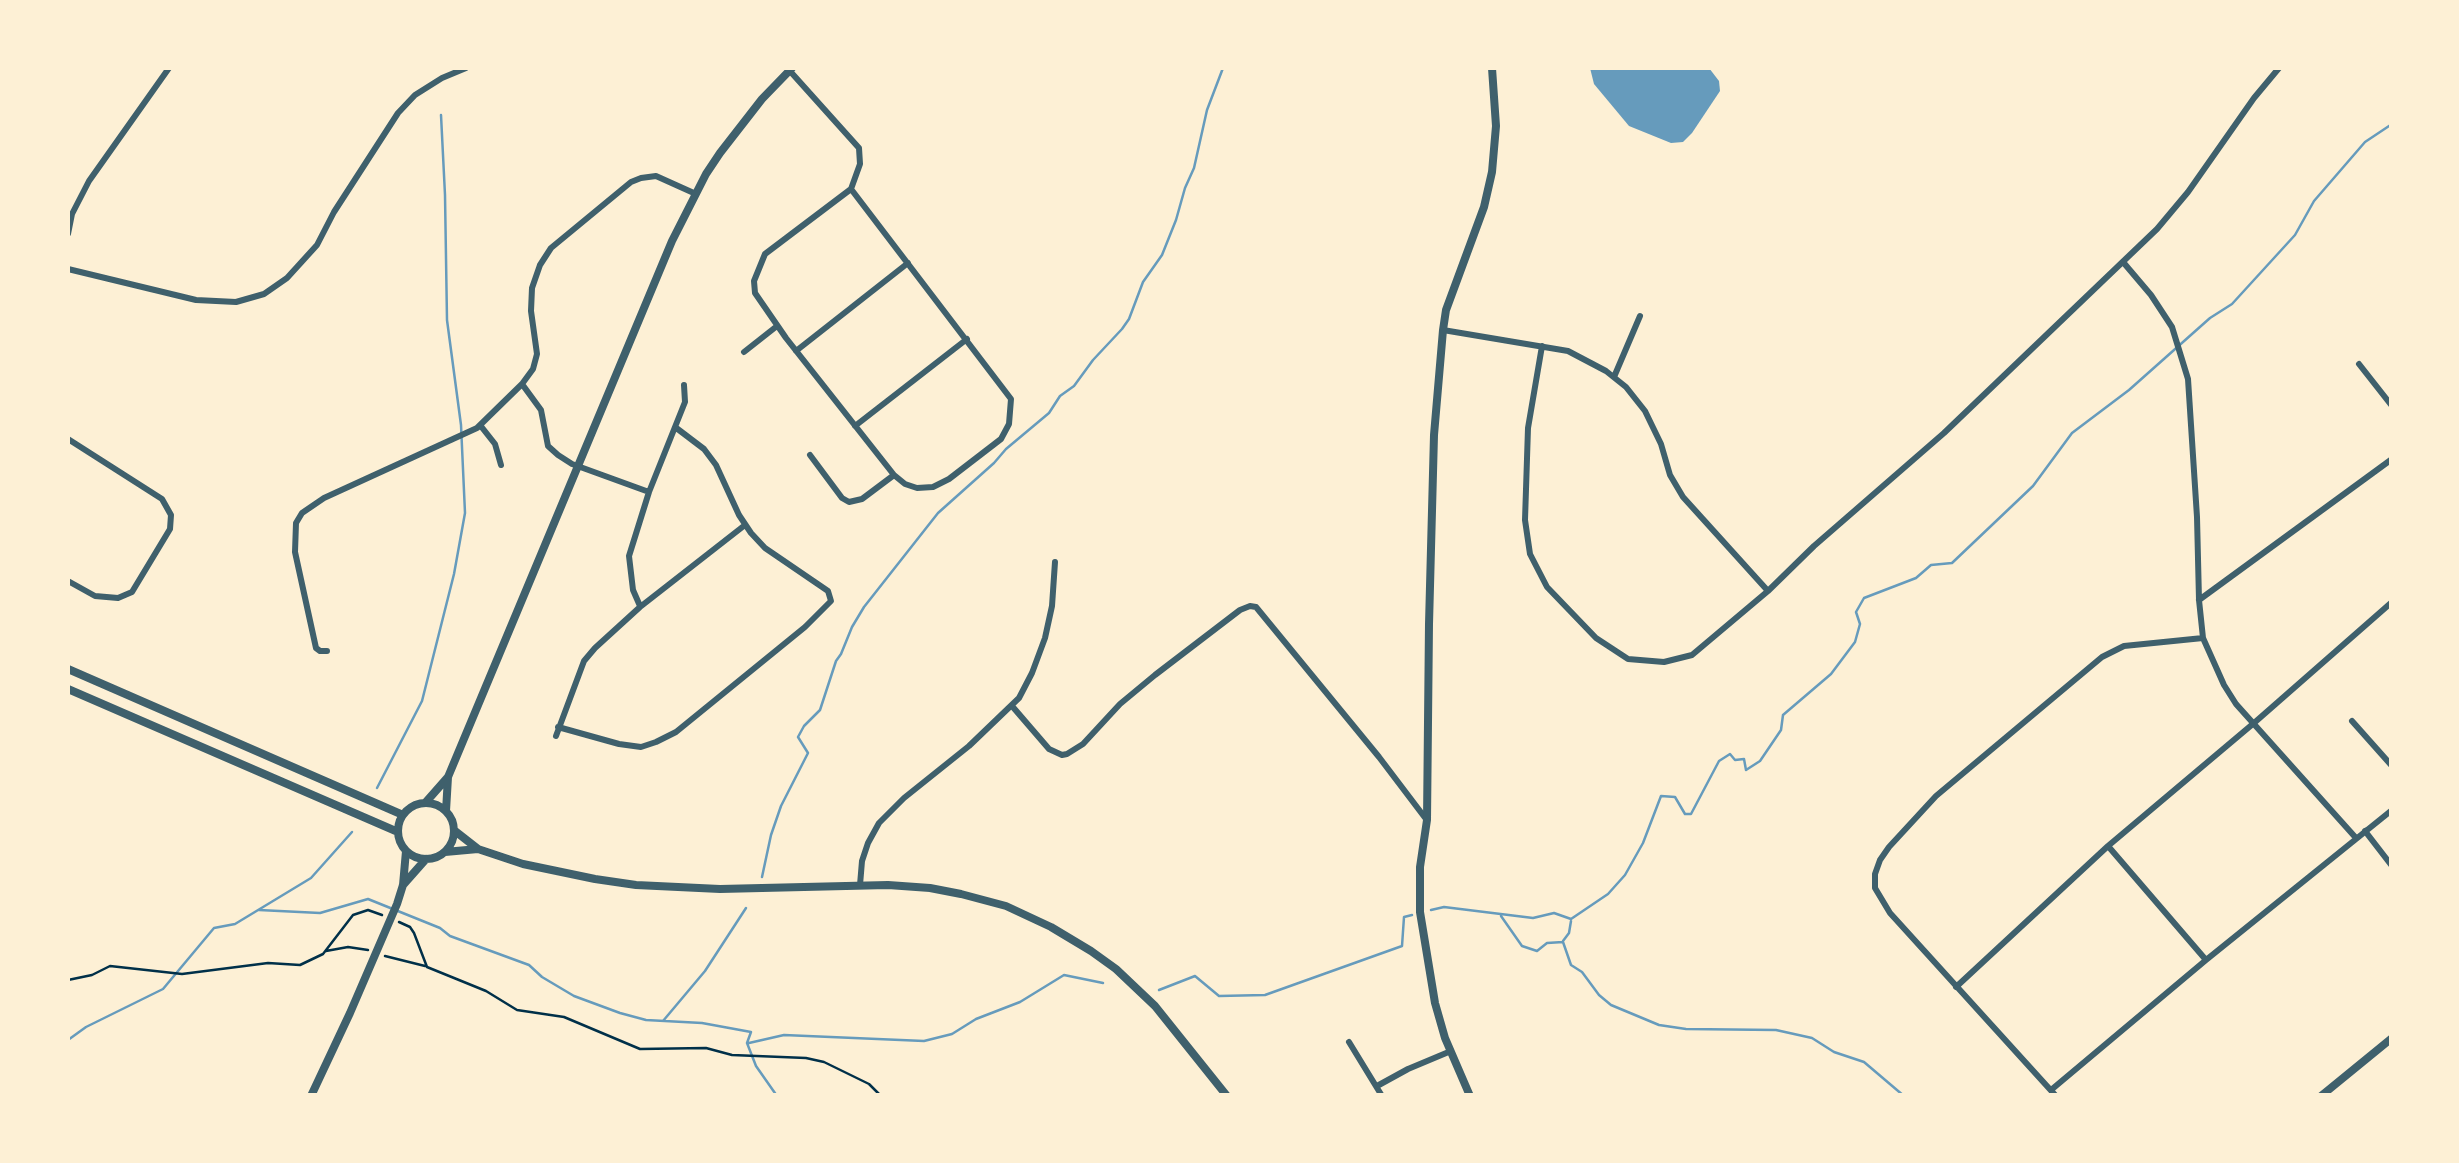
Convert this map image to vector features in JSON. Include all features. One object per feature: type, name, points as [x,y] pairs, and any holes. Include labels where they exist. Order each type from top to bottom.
[{"type":"street","points":[[68,234],[72,214],[89,181],[169,68]]},
{"type":"street","points":[[68,269],[196,300],[236,302],[264,294],[287,278],[317,245],[398,113],[442,78],[466,68]]},
{"type":"street","points":[[1470,1096],[1435,1004],[1420,912],[1420,867],[1427,820],[1428,624],[1442,330],[1492,172],[1496,126],[1492,68]]},
{"type":"street","points":[[1542,346],[1528,428],[1525,520],[1530,554],[1547,587],[1596,638],[1628,659],[1664,662],[1692,655],[1944,433],[2157,229],[2279,68]]},
{"type":"street","points":[[311,1096],[403,885],[406,850],[398,832],[403,815],[409,808],[426,802],[448,776],[672,241],[706,174],[735,133],[791,69],[859,148],[860,164],[851,189],[765,254],[754,281],[756,293],[894,476],[906,484],[933,487],[1001,439],[1012,412],[1011,399],[851,189]]},
{"type":"street","points":[[327,651],[316,648],[295,552],[296,523],[302,513],[324,498],[480,426],[522,384],[533,369],[537,354],[531,311],[532,288],[540,264],[551,248],[631,182],[656,176],[696,194]]},
{"type":"street","points":[[2122,262],[2152,295],[2172,328],[2188,379],[2203,638],[2236,704],[2356,838]]},
{"type":"street","points":[[796,351],[908,264]]},
{"type":"street","points":[[1614,377],[1640,316]]},
{"type":"street","points":[[744,352],[778,326]]},
{"type":"street","points":[[1442,330],[1568,351],[1614,377],[1645,411],[1683,498],[1768,591]]},
{"type":"street","points":[[855,426],[967,340]]},
{"type":"street","points":[[2358,364],[2392,406]]},
{"type":"street","points":[[522,384],[541,410],[548,446],[566,461],[649,492]]},
{"type":"street","points":[[640,607],[632,590],[629,556],[649,492],[685,402],[684,385]]},
{"type":"street","points":[[480,426],[495,444],[500,465]]},
{"type":"street","points":[[675,426],[704,449],[716,465],[745,524],[765,548],[828,591],[831,600],[805,628],[676,732],[656,742],[641,747],[557,732],[584,661],[595,648],[745,524]]},
{"type":"street","points":[[68,439],[162,499],[170,515],[170,530],[132,592],[118,598],[95,596],[68,581]]},
{"type":"street","points":[[810,455],[849,502],[862,499],[894,476]]},
{"type":"street","points":[[2199,600],[2392,458]]},
{"type":"street","points":[[860,885],[862,861],[880,823],[1012,706],[1032,673],[1052,606],[1055,562]]},
{"type":"street","points":[[1956,986],[2108,846],[2392,602]]},
{"type":"street","points":[[1012,706],[1050,749],[1062,756],[1067,754],[1155,675],[1240,610],[1256,607],[1427,820]]},
{"type":"street","points":[[2203,638],[2124,646],[2102,658],[1936,796],[1880,860],[1875,888],[1890,914],[2053,1093],[2206,960],[2392,810]]},
{"type":"street","points":[[68,669],[403,815]]},
{"type":"street","points":[[68,689],[398,832]]},
{"type":"street","points":[[2352,721],[2392,766]]},
{"type":"street","points":[[446,810],[448,776]]},
{"type":"street","points":[[406,850],[418,858],[432,859],[450,846],[455,831],[451,816],[440,806],[426,802]]},
{"type":"street","points":[[455,831],[478,849],[552,871],[636,885],[720,889],[860,885],[930,888],[1006,906],[1092,951],[1116,969],[1148,999],[1227,1096]]},
{"type":"street","points":[[2365,831],[2392,866]]},
{"type":"street","points":[[2108,846],[2206,960]]},
{"type":"street","points":[[445,852],[478,849]]},
{"type":"street","points":[[403,885],[426,859]]},
{"type":"street","points":[[2321,1096],[2392,1038]]},
{"type":"street","points":[[1349,1042],[1382,1096]]},
{"type":"street","points":[[1377,1086],[1450,1051]]},
{"type":"path","points":[[68,980],[110,966],[182,974],[268,963],[307,963],[323,954],[352,916],[368,910],[410,927],[427,967],[486,991],[518,1010],[564,1017],[640,1049],[706,1048],[744,1057],[824,1062],[869,1084],[881,1096]]},
{"type":"water","points":[[1590,68],[1709,68],[1719,81],[1720,91],[1692,133],[1683,142],[1671,143],[1629,126],[1594,84]]},
{"type":"waterway","points":[[762,877],[781,806],[808,753],[798,737],[820,710],[852,627],[938,513],[1049,413],[1129,319],[1143,282],[1162,255],[1176,220],[1223,68]]},
{"type":"waterway","points":[[377,788],[422,701],[465,513],[461,425],[447,320],[441,115]]},
{"type":"waterway","points":[[1431,910],[1444,907],[1533,918],[1554,913],[1571,919],[1608,894],[1625,875],[1643,843],[1661,796],[1675,797],[1685,814],[1691,814],[1719,761],[1730,754],[1735,760],[1744,759],[1746,770],[1760,761],[1781,730],[1783,715],[1831,674],[1855,642],[1860,624],[1856,612],[1864,598],[1916,578],[1931,565],[1952,563],[2033,486],[2072,433],[2232,304],[2295,235],[2314,201],[2365,142],[2392,124]]},
{"type":"waterway","points":[[68,1040],[163,989],[214,928],[235,924],[311,878],[352,832]]},
{"type":"waterway","points":[[259,910],[320,913],[368,899],[440,928],[450,936],[529,965],[574,996],[620,1013],[646,1020],[702,1023],[751,1032],[747,1043],[756,1066],[777,1096]]},
{"type":"waterway","points":[[663,1021],[705,971],[746,908]]},
{"type":"waterway","points":[[1159,990],[1195,976],[1219,996],[1265,995],[1402,946],[1404,917],[1412,915]]},
{"type":"waterway","points":[[1501,916],[1522,946],[1537,951],[1547,943],[1563,942],[1571,965],[1611,1005],[1659,1025],[1776,1030],[1812,1038],[1834,1052],[1864,1062],[1904,1096]]},
{"type":"waterway","points":[[1563,941],[1571,921]]},
{"type":"waterway","points":[[749,1043],[784,1035],[924,1041],[952,1034],[976,1019],[1020,1002],[1064,975],[1103,983]]}]
